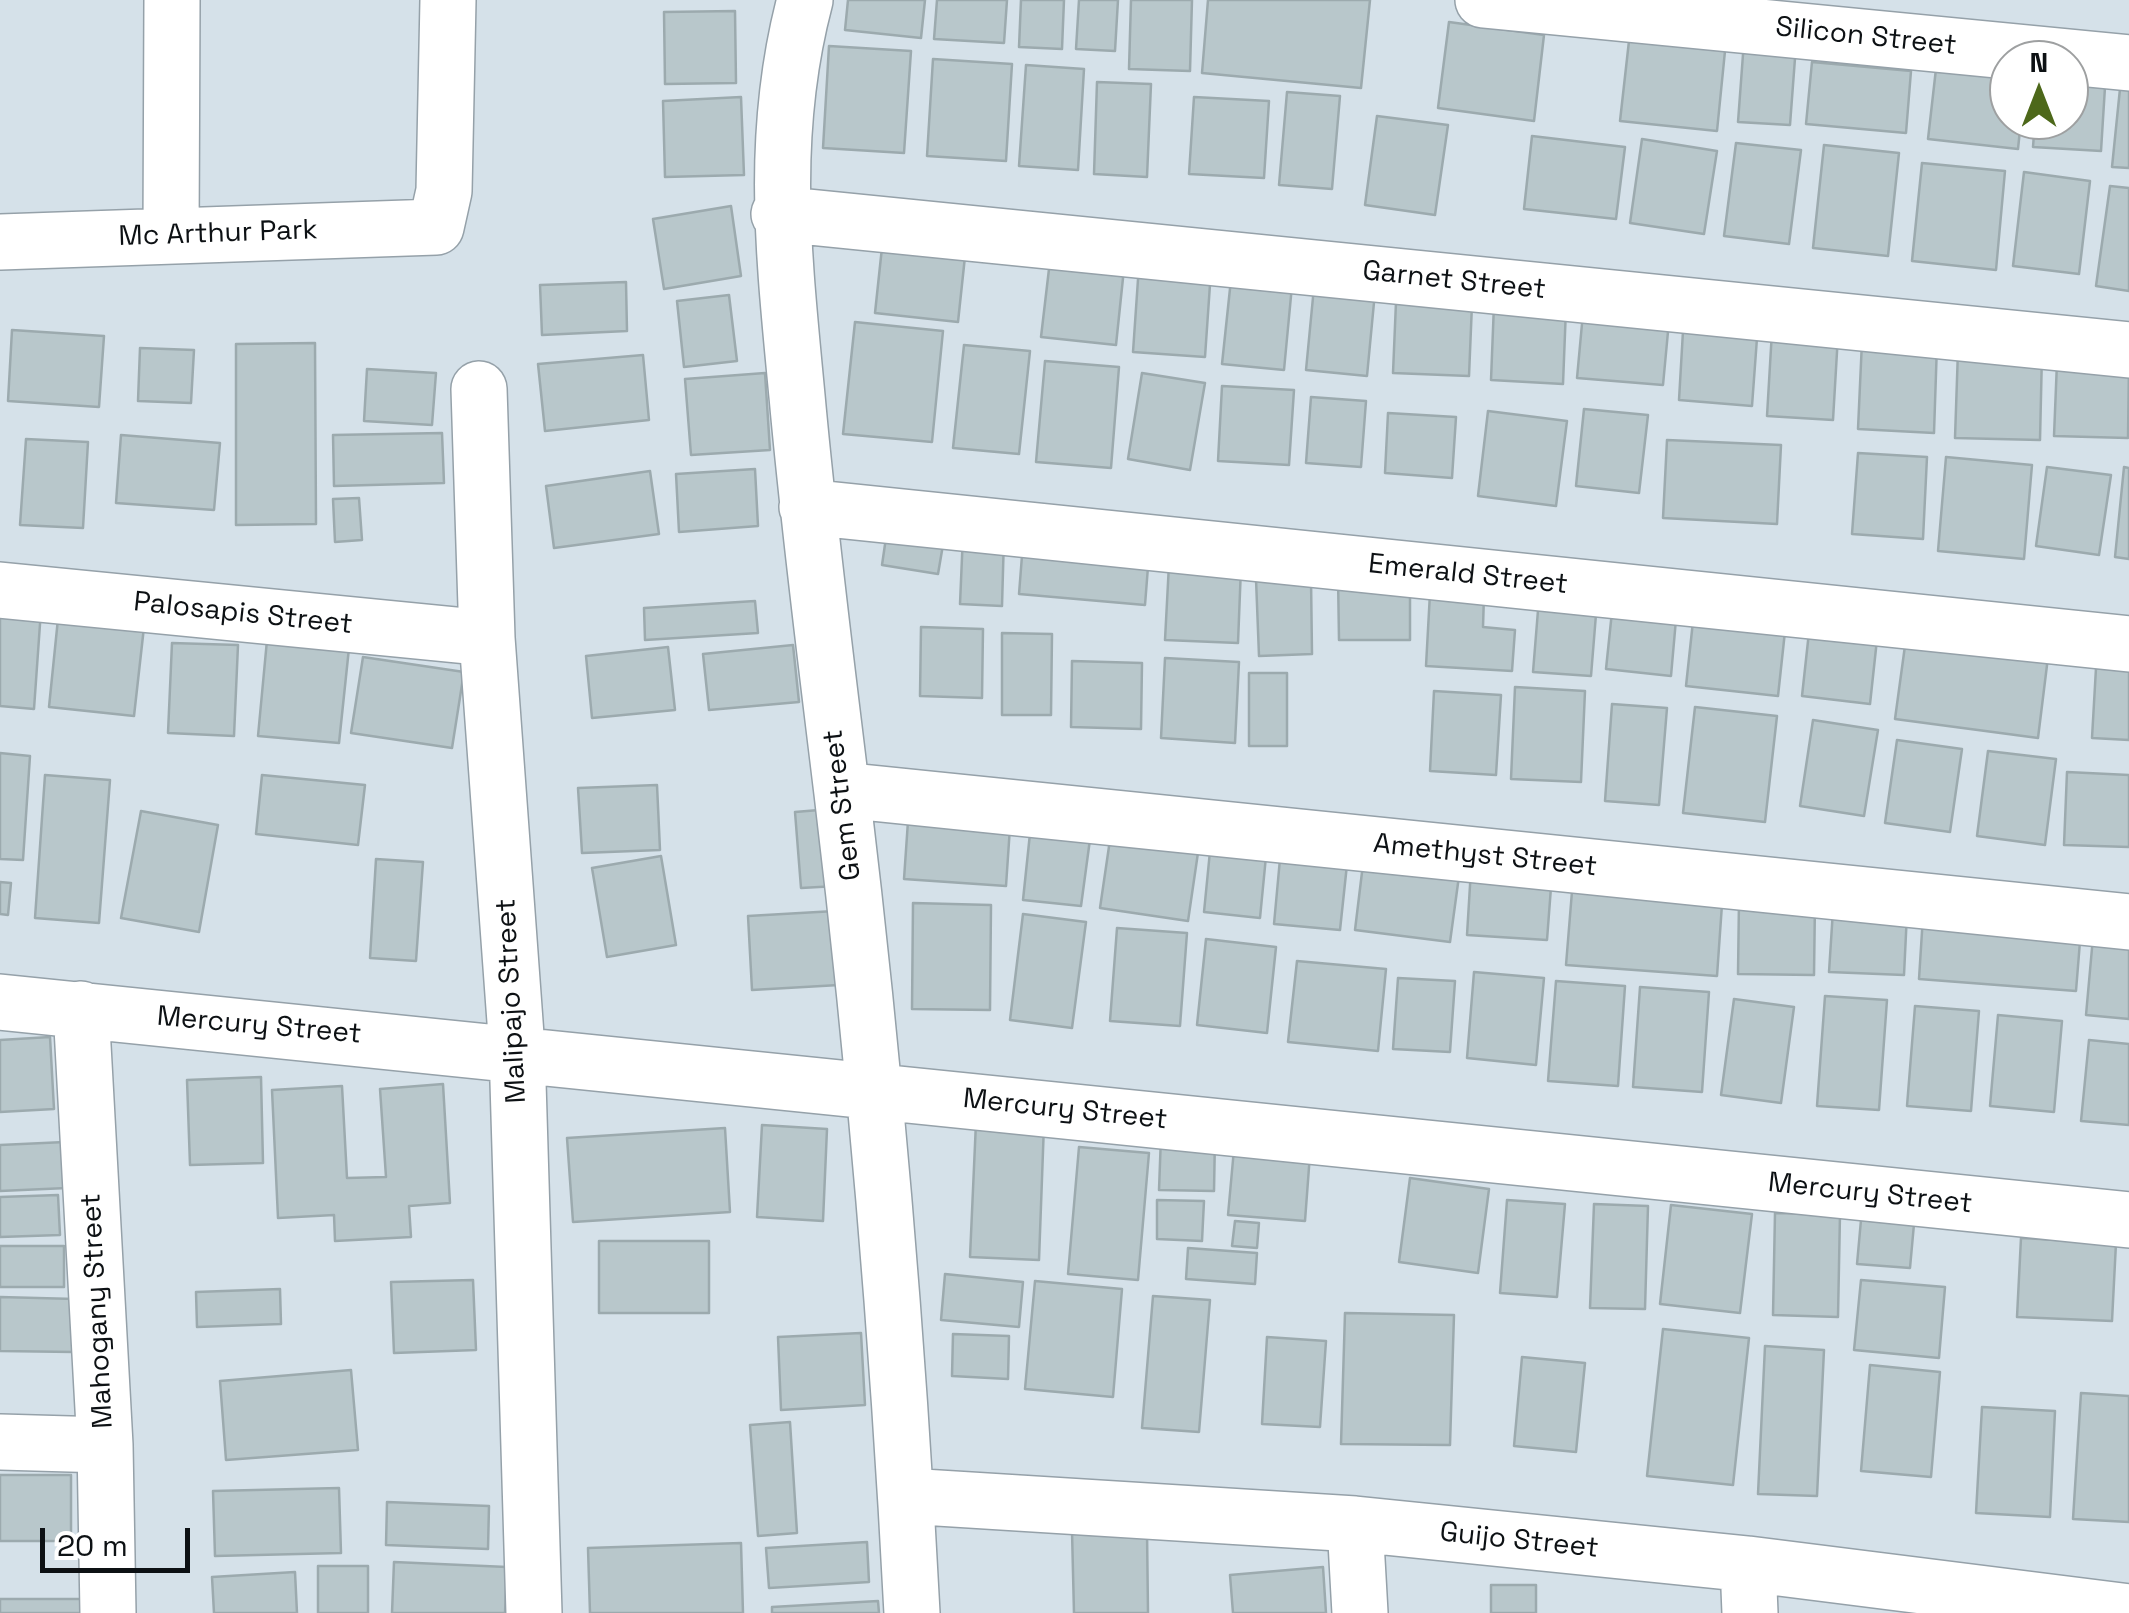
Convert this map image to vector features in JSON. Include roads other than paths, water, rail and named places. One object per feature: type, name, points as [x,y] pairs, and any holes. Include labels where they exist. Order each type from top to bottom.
[{"type":"street","points":[[172,0],[172,236]]},
{"type":"street","name":"Mc Arthur Park","points":[[0,242],[436,227],[444,192],[448,0]]},
{"type":"street","name":"Gem Street","points":[[805,0],[792,50],[779,164],[779,214],[807,507],[877,1091],[912,1613]]},
{"type":"street","name":"Silicon Street","points":[[1483,0],[2129,62]]},
{"type":"street","name":"Garnet Street","points":[[779,214],[2129,350]]},
{"type":"street","name":"Malipajo Street","points":[[479,389],[487,638],[518,1049],[534,1613]]},
{"type":"street","name":"Emerald Street","points":[[807,507],[2129,644]]},
{"type":"street","name":"Palosapis Street","points":[[0,590],[487,638]]},
{"type":"street","name":"Amethyst Street","points":[[842,790],[2129,922]]},
{"type":"street","name":"Mercury Street","points":[[0,1002],[518,1049],[877,1091],[2129,1220]]},
{"type":"street","name":"Mahogany Street","points":[[82,1010],[105,1445],[108,1613]]},
{"type":"street","points":[[0,1442],[105,1445]]},
{"type":"street","name":"Guijo Street","points":[[906,1496],[1355,1524],[1749,1589],[2129,1612]]},
{"type":"street","points":[[1355,1524],[1360,1613]]}]
